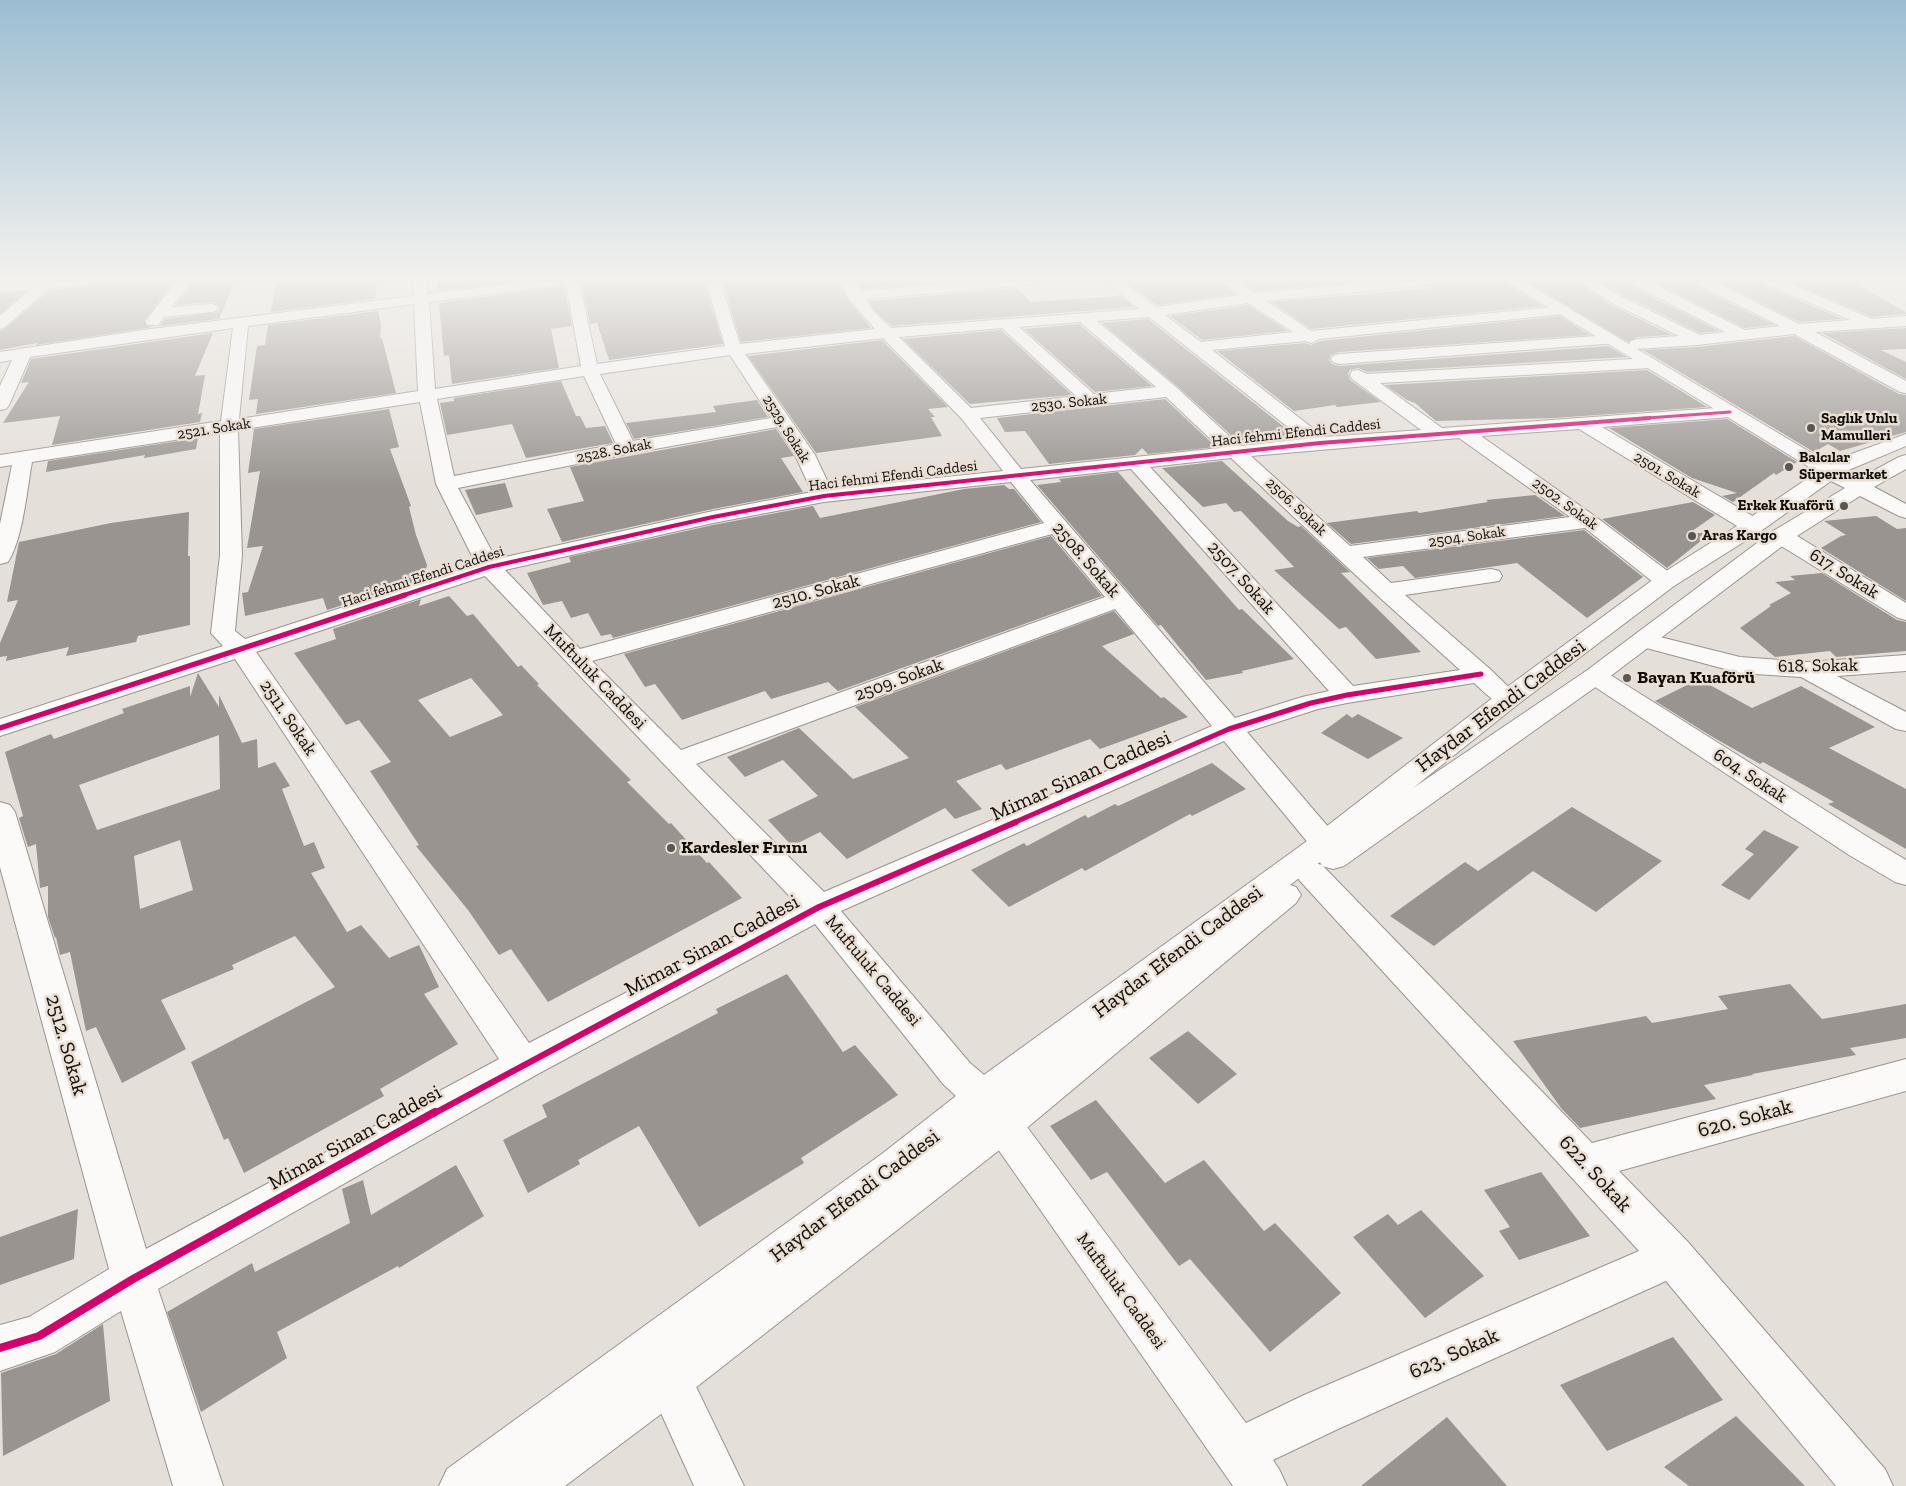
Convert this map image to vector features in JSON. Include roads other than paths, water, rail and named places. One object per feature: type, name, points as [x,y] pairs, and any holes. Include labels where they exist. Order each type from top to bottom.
[{"type":"street","points":[[0,357],[46,350]]},
{"type":"street","name":"2511. Sokak","points":[[233,350],[229,427],[231,555],[223,633],[242,650],[523,1064]]},
{"type":"street","name":"Muftuluk Caddesi","points":[[424,350],[427,395],[446,484],[489,567],[575,658],[820,907],[957,1074],[983,1098],[1250,1469]]},
{"type":"street","points":[[586,350],[590,370],[627,448]]},
{"type":"street","name":"2521. Sokak","points":[[0,461],[590,370],[732,350]]},
{"type":"street","name":"2529. Sokak","points":[[734,350],[805,455],[824,496]]},
{"type":"street","name":"2508. Sokak","points":[[903,350],[967,414],[1057,526],[1229,729],[1318,858]]},
{"type":"street","points":[[1035,350],[1090,400]]},
{"type":"street","name":"2506. Sokak","points":[[1122,350],[1170,391],[1386,592],[1508,699]]},
{"type":"street","points":[[1200,350],[1320,443]]},
{"type":"street","points":[[1328,350],[1437,433]]},
{"type":"street","points":[[1339,359],[1463,350]]},
{"type":"street","points":[[1629,350],[1730,412],[1851,476],[1906,494]]},
{"type":"street","points":[[1648,350],[1748,411],[1906,512]]},
{"type":"street","points":[[1835,350],[1906,388]]},
{"type":"street","points":[[0,405],[23,354]]},
{"type":"street","points":[[1364,379],[1650,363]]},
{"type":"street","name":"2530. Sokak","points":[[967,414],[1170,391]]},
{"type":"street","name":"Haci fehmi Efendi Caddesi","points":[[0,728],[242,650],[489,567],[713,517],[824,496],[1014,474],[1320,443],[1730,412]]},
{"type":"street","name":"2528. Sokak","points":[[446,484],[627,448],[783,422]]},
{"type":"street","name":"2501. Sokak","points":[[1582,422],[1767,531]]},
{"type":"street","name":"2502. Sokak","points":[[1461,431],[1589,520],[1666,581]]},
{"type":"street","name":"Haydar Efendi Caddesi","points":[[524,1486],[668,1380],[1002,1125],[1508,699],[1666,581],[1767,531],[1906,440]]},
{"type":"street","points":[[0,557],[5,528],[23,458]]},
{"type":"street","name":"Haydar Efendi Caddesi","points":[[1851,476],[1906,461]]},
{"type":"street","name":"2507. Sokak","points":[[1136,462],[1347,695]]},
{"type":"street","name":"2504. Sokak","points":[[1345,553],[1589,520]]},
{"type":"street","name":"2510. Sokak","points":[[575,658],[1057,526]]},
{"type":"street","name":"Haydar Efendi Caddesi","points":[[464,1486],[897,1166],[983,1098],[1318,858],[1595,676],[1644,640],[1767,531]]},
{"type":"street","name":"617. Sokak","points":[[1767,531],[1906,613]]},
{"type":"street","points":[[1386,592],[1491,576]]},
{"type":"street","name":"2509. Sokak","points":[[677,761],[1121,600]]},
{"type":"street","name":"618. Sokak","points":[[1644,640],[1740,665],[1807,670],[1906,663]]},
{"type":"street","points":[[1807,670],[1906,723]]},
{"type":"street","name":"Mimar Sinan Caddesi","points":[[0,1348],[39,1336],[133,1279],[523,1064],[820,907],[1229,729],[1311,703],[1347,695],[1481,674]]},
{"type":"street","name":"604. Sokak","points":[[1595,676],[1860,847],[1906,874]]},
{"type":"street","name":"2512. Sokak","points":[[0,812],[133,1279],[198,1486]]},
{"type":"street","name":"622. Sokak","points":[[1318,858],[1585,1163],[1673,1257],[1868,1486]]},
{"type":"street","name":"620. Sokak","points":[[1585,1163],[1906,1075]]},
{"type":"street","name":"623. Sokak","points":[[1250,1469],[1321,1412],[1673,1257]]},
{"type":"street","points":[[668,1380],[719,1486]]},
{"type":"place","name":"Saglık Unlu Mamulleri","points":[[1811,428]]},
{"type":"place","name":"Balcılar Süpermarket","points":[[1789,467]]},
{"type":"place","name":"Erkek Kuaförü","points":[[1844,506]]},
{"type":"place","name":"Aras Kargo","points":[[1692,536]]},
{"type":"place","name":"Bayan Kuaförü","points":[[1627,678]]},
{"type":"place","name":"Kardesler Fırını","points":[[671,848]]}]
